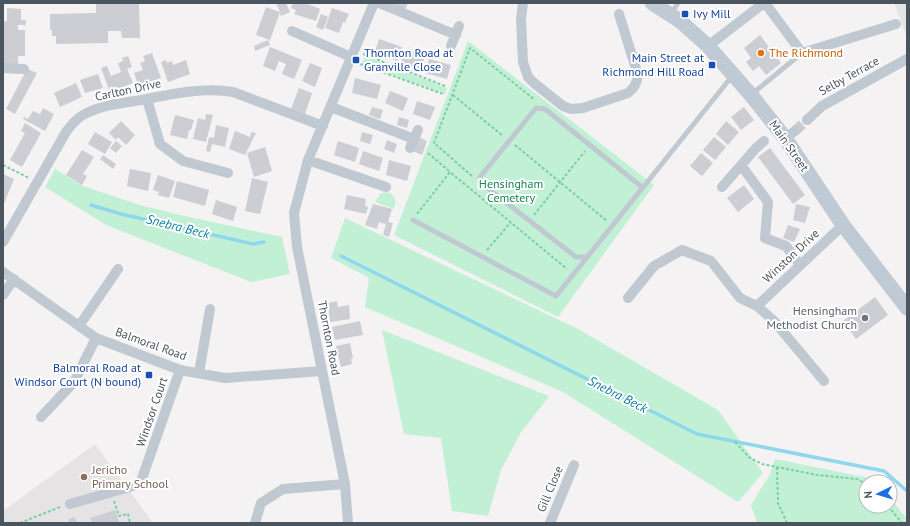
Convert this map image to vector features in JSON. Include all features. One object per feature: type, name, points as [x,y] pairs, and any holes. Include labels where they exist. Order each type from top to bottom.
[{"type":"main road","name":"Main Street","points":[[652,3],[674,9],[680,20],[708,46],[751,95],[790,134],[844,225],[907,308]]},
{"type":"street","name":"Thornton Road","points":[[348,523],[345,484],[297,247],[294,212],[308,160],[374,3]]},
{"type":"street","points":[[379,3],[458,31],[452,46]]},
{"type":"street","points":[[523,3],[521,19],[523,62],[528,77],[563,106],[571,109],[583,108],[628,93],[637,82],[638,75],[619,14]]},
{"type":"street","points":[[708,46],[765,3],[802,53],[896,24]]},
{"type":"street","points":[[292,31],[352,56]]},
{"type":"street","name":"Selby Terrace","points":[[807,120],[822,106],[907,59]]},
{"type":"street","points":[[3,68],[24,69]]},
{"type":"street","name":"Carlton Drive","points":[[3,242],[66,132],[82,115],[101,107],[196,92],[224,90],[323,126]]},
{"type":"street","points":[[147,99],[160,144],[183,161],[228,174]]},
{"type":"street","points":[[330,108],[414,139]]},
{"type":"street","points":[[722,187],[764,141]]},
{"type":"street","points":[[308,160],[379,188]]},
{"type":"street","points":[[741,165],[768,202],[765,238],[786,246],[800,265]]},
{"type":"street","name":"Winston Drive","points":[[757,306],[844,225]]},
{"type":"street","points":[[628,298],[654,266],[682,250],[711,261],[740,298],[757,306],[774,320],[824,381]]},
{"type":"street","points":[[79,326],[118,269]]},
{"type":"street","name":"Balmoral Road","points":[[3,272],[96,338],[180,370],[225,378],[322,371]]},
{"type":"street","points":[[3,295],[14,279]]},
{"type":"street","points":[[199,373],[210,310]]},
{"type":"street","points":[[40,417],[74,382],[96,338]]},
{"type":"street","name":"Windsor Court","points":[[70,504],[140,484],[180,370]]},
{"type":"street","name":"Gill Close","points":[[550,523],[574,465]]},
{"type":"street","points":[[255,523],[261,503],[283,489],[345,484]]},
{"type":"lane","points":[[751,95],[802,53]]},
{"type":"lane","points":[[413,220],[556,296],[734,75]]},
{"type":"lane","points":[[587,257],[576,257],[481,183],[480,177],[509,141],[536,108],[545,109],[643,188]]},
{"type":"path","points":[[481,183],[434,143],[470,48],[545,109]]},
{"type":"path","points":[[352,56],[445,86]]},
{"type":"path","points":[[352,56],[443,94]]},
{"type":"path","points":[[453,95],[612,226]]},
{"type":"path","points":[[529,220],[590,145]]},
{"type":"path","points":[[428,153],[574,274]]},
{"type":"path","points":[[3,165],[37,182]]},
{"type":"path","points":[[413,220],[450,172]]},
{"type":"path","points":[[482,256],[511,222]]},
{"type":"path","points":[[735,442],[750,458],[762,464],[817,475],[858,480]]},
{"type":"path","points":[[777,467],[778,503],[787,523]]},
{"type":"path","points":[[111,492],[119,516],[128,514],[130,523]]},
{"type":"path","points":[[20,523],[70,504]]},
{"type":"path","points":[[895,514],[902,523]]},
{"type":"shaded area","points":[[894,3],[907,3],[907,37]]},
{"type":"shaded area","name":"Jericho Primary School","points":[[95,444],[153,523],[3,523],[3,511]]},
{"type":"green space","name":"Hensingham Cemetery","points":[[468,41],[654,185],[558,317],[394,235]]},
{"type":"green space","points":[[365,56],[447,88],[445,94],[362,64]]},
{"type":"green space","points":[[55,169],[83,186],[140,205],[282,237],[290,274],[251,282],[106,225],[45,187]]},
{"type":"green space","points":[[386,192],[391,194],[394,198],[394,209],[375,202],[380,194]]},
{"type":"green space","points":[[345,218],[578,329],[718,410],[763,473],[738,502],[563,392],[365,307],[369,278],[331,258]]},
{"type":"green space","points":[[382,330],[549,396],[520,434],[501,470],[488,516],[452,511],[441,438],[404,434]]},
{"type":"green space","points":[[775,459],[858,476],[858,514],[898,514],[898,508],[907,519],[907,523],[757,523],[751,505],[770,474]]},
{"type":"building","points":[[96,3],[139,3],[140,38],[122,38],[121,31],[108,31],[108,43],[56,44],[56,36],[52,36],[52,30],[50,30],[50,14],[96,13]]},
{"type":"building","points":[[276,3],[286,3],[290,12],[281,16]]},
{"type":"building","points":[[293,3],[305,3],[320,9],[316,21],[294,14],[296,10],[291,8]]},
{"type":"building","points":[[396,3],[408,3],[405,10],[395,6]]},
{"type":"building","points":[[266,7],[280,12],[270,40],[256,35]]},
{"type":"building","points":[[7,8],[21,9],[21,20],[26,20],[26,25],[18,25],[18,30],[25,30],[25,56],[18,56],[18,66],[4,66],[4,21],[7,21]]},
{"type":"building","points":[[332,8],[349,14],[345,23],[343,22],[339,33],[325,28]]},
{"type":"building","points":[[321,14],[328,17],[323,30],[316,27]]},
{"type":"building","name":"The Richmond","points":[[760,35],[781,63],[766,75],[759,66],[753,71],[746,62],[751,58],[744,48]]},
{"type":"building","points":[[379,39],[402,47],[397,61],[375,52]]},
{"type":"building","points":[[268,40],[270,45],[255,51],[254,46]]},
{"type":"building","points":[[270,47],[302,60],[294,79],[282,74],[286,64],[279,61],[275,71],[263,66]]},
{"type":"building","points":[[407,49],[425,57],[420,70],[401,62]]},
{"type":"building","points":[[152,53],[161,78],[139,87],[134,73],[143,70],[140,63],[145,61],[143,56]]},
{"type":"building","points":[[128,56],[132,67],[127,69],[133,83],[110,92],[101,68],[107,66],[111,76],[121,72],[118,63],[123,61],[122,58]]},
{"type":"building","points":[[429,59],[451,65],[447,79],[425,73]]},
{"type":"building","points":[[166,60],[167,63],[172,61],[173,65],[186,60],[190,74],[168,82],[161,62]]},
{"type":"building","points":[[310,63],[322,68],[315,87],[302,81]]},
{"type":"building","points":[[27,69],[37,73],[15,114],[6,109]]},
{"type":"building","points":[[98,74],[103,88],[85,93],[80,80]]},
{"type":"building","points":[[355,78],[381,85],[377,99],[352,93]]},
{"type":"building","points":[[76,83],[82,97],[60,107],[54,93]]},
{"type":"building","points":[[299,88],[312,93],[305,114],[291,109]]},
{"type":"building","points":[[390,91],[408,98],[403,111],[385,103]]},
{"type":"building","points":[[417,101],[435,107],[430,120],[413,114]]},
{"type":"building","points":[[372,107],[383,110],[380,119],[369,115]]},
{"type":"building","points":[[744,107],[754,120],[741,130],[731,117]]},
{"type":"building","points":[[43,108],[54,114],[45,131],[23,119],[24,117],[28,119],[33,111],[40,114]]},
{"type":"building","points":[[206,114],[213,115],[206,142],[193,139],[198,118],[205,120]]},
{"type":"building","points":[[175,115],[194,120],[191,130],[189,130],[187,139],[170,135]]},
{"type":"building","points":[[399,117],[409,120],[407,128],[397,125]]},
{"type":"building","points":[[121,121],[135,135],[126,145],[118,137],[116,140],[109,133]]},
{"type":"building","points":[[726,121],[739,132],[728,145],[716,134]]},
{"type":"building","points":[[25,123],[41,133],[22,167],[10,160],[25,133],[21,131]]},
{"type":"building","points":[[216,125],[229,128],[225,147],[212,144],[210,152],[206,151],[209,137],[214,138]]},
{"type":"building","points":[[235,131],[250,137],[251,132],[256,133],[245,155],[229,149]]},
{"type":"building","points":[[95,132],[112,142],[105,154],[88,144]]},
{"type":"building","points":[[362,132],[373,135],[370,144],[360,141]]},
{"type":"building","points":[[419,137],[427,141],[422,155],[413,151]]},
{"type":"building","points":[[714,137],[726,147],[715,160],[703,150]]},
{"type":"building","points":[[387,140],[397,144],[394,153],[384,149]]},
{"type":"building","points":[[116,141],[122,146],[116,153],[110,148]]},
{"type":"building","points":[[338,141],[359,148],[355,162],[334,155]]},
{"type":"building","points":[[265,147],[272,171],[254,177],[247,153]]},
{"type":"building","points":[[770,148],[805,195],[793,204],[758,157]]},
{"type":"building","points":[[82,150],[94,157],[83,174],[87,176],[82,185],[66,175]]},
{"type":"building","points":[[363,151],[383,158],[379,171],[359,164]]},
{"type":"building","points":[[701,153],[713,163],[702,176],[690,166]]},
{"type":"building","points":[[103,155],[116,164],[113,169],[100,159]]},
{"type":"building","points":[[389,160],[411,166],[407,181],[386,175]]},
{"type":"building","points":[[130,169],[151,173],[148,191],[127,186]]},
{"type":"building","points":[[3,174],[14,179],[3,206]]},
{"type":"building","points":[[158,175],[175,181],[169,198],[158,195],[159,192],[153,190]]},
{"type":"building","points":[[252,178],[268,182],[260,214],[245,211]]},
{"type":"building","points":[[177,181],[209,190],[205,206],[173,197]]},
{"type":"building","points":[[744,185],[754,199],[738,212],[727,198]]},
{"type":"building","points":[[347,195],[366,199],[365,206],[368,207],[366,214],[344,209]]},
{"type":"building","points":[[216,200],[237,207],[233,221],[212,214]]},
{"type":"building","points":[[373,204],[392,209],[388,222],[393,223],[389,237],[383,235],[386,224],[379,222],[377,229],[365,225]]},
{"type":"building","points":[[796,204],[810,207],[805,223],[793,220]]},
{"type":"building","points":[[788,225],[800,229],[794,242],[783,238]]},
{"type":"building","name":"Hensingham Methodist Church","points":[[875,297],[888,315],[856,339],[843,321]]},
{"type":"building","points":[[337,301],[338,307],[349,305],[350,319],[330,322],[328,303]]},
{"type":"building","points":[[360,321],[363,335],[335,340],[332,327]]},
{"type":"building","points":[[350,343],[353,358],[351,359],[352,364],[341,367],[336,346]]},
{"type":"building","points":[[115,510],[119,523],[92,523],[90,518]]},
{"type":"building","points":[[75,517],[77,523],[69,523],[68,519]]},
{"type":"waterway","name":"Snebra Beck","points":[[91,205],[121,214],[253,244],[264,242]]},
{"type":"waterway","name":"Snebra Beck","points":[[341,256],[697,434],[884,471],[907,491]]},
{"type":"tunnel","points":[[795,131],[807,120]]},
{"type":"place","name":"Ivy Mill","points":[[685,14]]},
{"type":"place","name":"The Richmond","points":[[761,53]]},
{"type":"place","name":"Thornton Road at Granville Close","points":[[356,60]]},
{"type":"place","name":"Main Street at Richmond Hill Road","points":[[712,65]]},
{"type":"place","name":"Hensingham Methodist Church","points":[[865,318]]},
{"type":"place","name":"Balmoral Road at Windsor Court (N bound)","points":[[149,375]]},
{"type":"place","name":"Jericho Primary School","points":[[84,477]]}]
